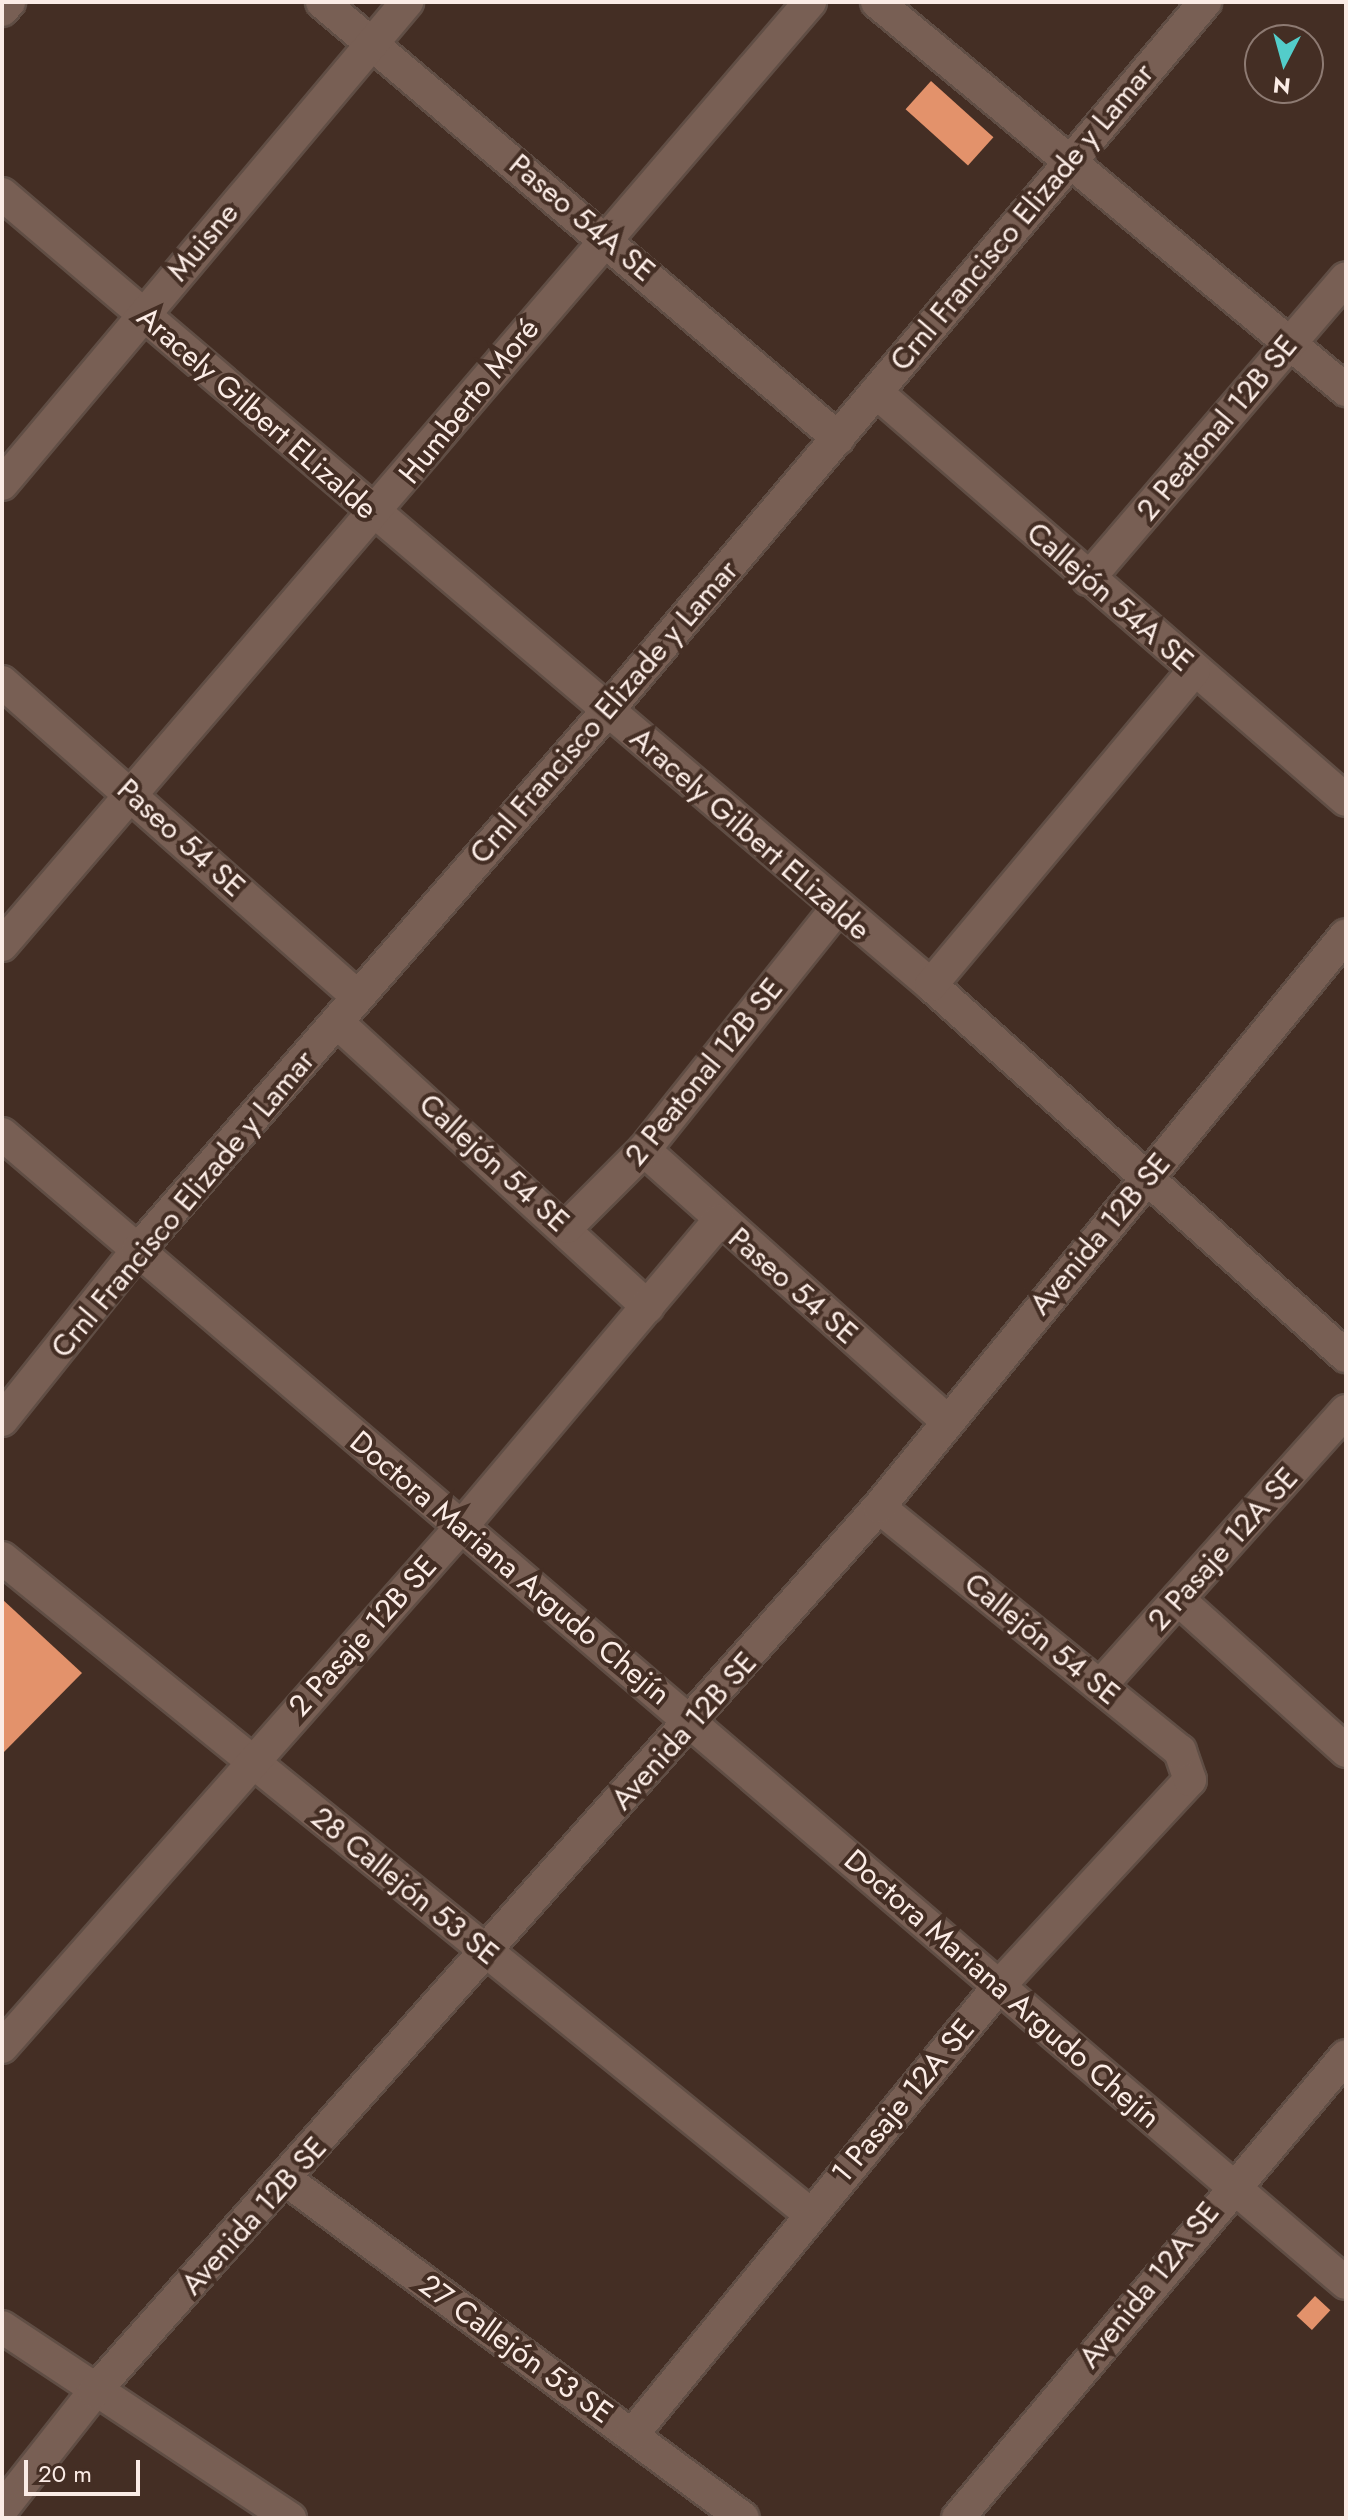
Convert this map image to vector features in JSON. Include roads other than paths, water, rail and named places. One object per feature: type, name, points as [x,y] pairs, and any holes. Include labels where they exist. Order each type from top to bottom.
[{"type":"street","points":[[2,10],[9,2]]},
{"type":"street","name":"Paseo 54A SE","points":[[322,2],[605,236],[838,438]]},
{"type":"street","name":"Muisne","points":[[2,484],[407,2]]},
{"type":"street","name":"Humberto Moré","points":[[2,945],[375,517],[605,236],[810,2]]},
{"type":"street","points":[[877,2],[1291,341],[1346,390]]},
{"type":"street","name":"Crnl Francisco Elizade y Lamar","points":[[2,1420],[137,1251],[607,711],[838,438],[1067,158],[1205,2]]},
{"type":"street","name":"Aracely Gilbert ELizalde","points":[[2,194],[144,313],[375,517],[607,711],[835,911],[931,985],[1150,1176],[1346,1356]]},
{"type":"street","name":"2 Peatonal 12B SE","points":[[1088,579],[1346,278]]},
{"type":"street","name":"Callejón 54A SE","points":[[876,392],[1346,800]]},
{"type":"street","points":[[931,985],[1194,670]]},
{"type":"street","name":"Paseo 54 SE","points":[[2,682],[134,794],[358,997]]},
{"type":"street","name":"2 Peatonal 12B SE","points":[[567,1227],[644,1150],[835,911]]},
{"type":"street","name":"Avenida 12B SE","points":[[2,2509],[94,2392],[288,2181],[484,1950],[693,1724],[879,1507],[945,1419],[1150,1176],[1346,935]]},
{"type":"street","name":"Callejón 54 SE","points":[[338,1023],[567,1227],[648,1307]]},
{"type":"street","name":"Doctora Mariana Argudo Chejín","points":[[2,1134],[1346,2283]]},
{"type":"street","name":"Paseo 54 SE","points":[[644,1150],[719,1221],[945,1419]]},
{"type":"street","name":"2 Pasaje 12B SE","points":[[2,2047],[249,1761],[462,1526],[719,1221]]},
{"type":"street","name":"2 Pasaje 12A SE","points":[[1100,1686],[1346,1411]]},
{"type":"street","name":"Callejón 54 SE","points":[[879,1507],[1180,1751],[1190,1780]]},
{"type":"street","name":"28 Callejón 53 SE","points":[[2,1558],[810,2214]]},
{"type":"street","points":[[1178,1599],[1346,1751]]},
{"type":"street","name":"1 Pasaje 12A SE","points":[[632,2435],[999,1986],[1190,1780]]},
{"type":"street","name":"Avenida 12A SE","points":[[958,2518],[1231,2185],[1346,2056]]},
{"type":"street","name":"27 Callejón 53 SE","points":[[288,2181],[743,2518]]},
{"type":"street","points":[[2,2327],[94,2392],[290,2518]]}]
